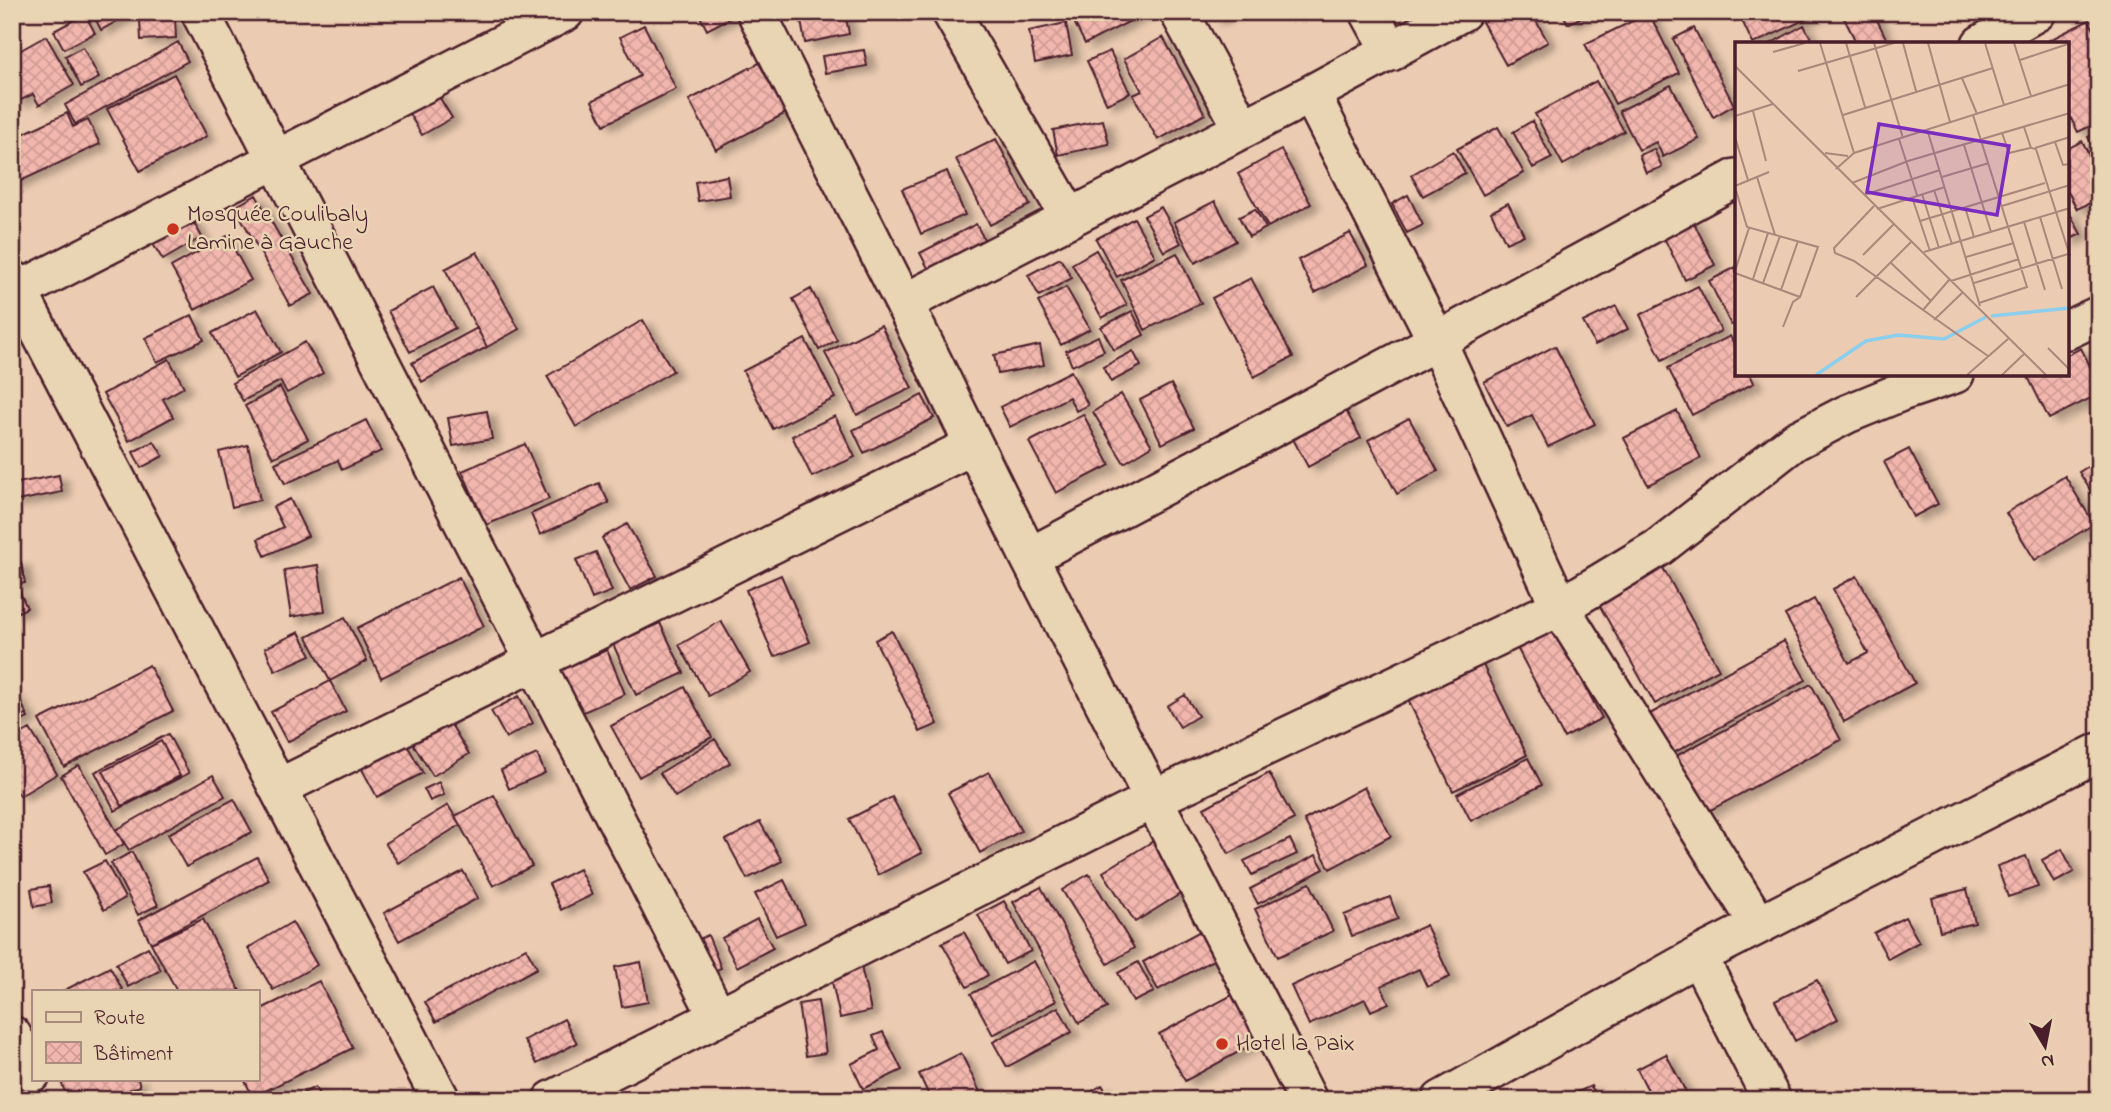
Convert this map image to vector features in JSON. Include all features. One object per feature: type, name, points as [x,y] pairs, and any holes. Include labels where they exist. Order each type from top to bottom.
[{"type":"street","points":[[200,12],[718,1017]]},
{"type":"street","points":[[441,1100],[14,288],[276,160],[520,22],[565,12]]},
{"type":"street","points":[[756,12],[1029,557],[1308,1100]]},
{"type":"street","points":[[951,12],[1070,219]]},
{"type":"street","points":[[1179,12],[1242,129]]},
{"type":"street","points":[[1369,12],[1391,51]]},
{"type":"street","points":[[904,303],[1311,94],[1462,12]]},
{"type":"street","points":[[1984,42],[2037,12]]},
{"type":"street","points":[[1311,94],[1437,341],[1560,607],[1759,925]]},
{"type":"street","points":[[1029,557],[1437,341],[1735,179]]},
{"type":"street","points":[[2069,329],[2099,315]]},
{"type":"street","points":[[552,1100],[1153,800],[1560,607],[1658,548],[1795,441],[1847,414],[1949,376]]},
{"type":"street","points":[[278,788],[974,445]]},
{"type":"street","points":[[1441,1100],[1698,956],[2099,752]]},
{"type":"street","points":[[1698,956],[1772,1100]]},
{"type":"street","points":[[12,1035],[32,1070]]},
{"type":"street","points":[[38,1080],[49,1100]]},
{"type":"building","points":[[92,12],[133,12],[101,30]]},
{"type":"building","points":[[698,12],[736,12],[737,14],[707,30]]},
{"type":"building","points":[[845,12],[849,34],[805,43],[800,15]]},
{"type":"building","points":[[1069,12],[1148,12],[1085,44]]},
{"type":"building","points":[[1211,12],[1231,12],[1215,20]]},
{"type":"building","points":[[1490,12],[1531,12],[1548,42],[1506,65],[1480,18]]},
{"type":"building","points":[[1562,12],[1592,12],[1568,24]]},
{"type":"building","points":[[1738,12],[1821,12],[1757,42],[1752,42]]},
{"type":"building","points":[[1841,12],[1873,12],[1888,42],[1856,42]]},
{"type":"building","points":[[1649,13],[1679,73],[1615,104],[1585,44]]},
{"type":"building","points":[[85,14],[95,33],[64,49],[54,31]]},
{"type":"building","points":[[175,18],[176,38],[141,40],[140,20]]},
{"type":"building","points":[[2089,20],[2099,40],[2099,122],[2078,132],[2069,115],[2069,42],[2046,42]]},
{"type":"building","points":[[1066,23],[1072,55],[1035,63],[1029,31]]},
{"type":"building","points":[[644,25],[676,89],[604,125],[592,101],[640,76],[620,37]]},
{"type":"building","points":[[1804,25],[1813,42],[1774,42]]},
{"type":"building","points":[[1694,28],[1734,105],[1713,117],[1673,39]]},
{"type":"building","points":[[46,36],[74,85],[39,105],[33,94],[17,102],[12,93],[12,55]]},
{"type":"building","points":[[1163,37],[1205,114],[1158,140],[1133,95],[1142,91],[1124,59]]},
{"type":"building","points":[[178,42],[188,61],[75,124],[65,105]]},
{"type":"building","points":[[83,47],[99,78],[81,87],[65,56]]},
{"type":"building","points":[[864,50],[867,66],[825,73],[822,56]]},
{"type":"building","points":[[1110,51],[1130,93],[1107,104],[1087,61]]},
{"type":"building","points":[[759,63],[786,113],[716,150],[689,100]]},
{"type":"building","points":[[174,74],[207,136],[140,171],[107,109]]},
{"type":"building","points":[[1596,81],[1624,131],[1563,165],[1535,114]]},
{"type":"building","points":[[1671,85],[1699,139],[1663,157],[1656,142],[1639,150],[1619,111]]},
{"type":"building","points":[[435,90],[452,118],[422,135],[405,107]]},
{"type":"building","points":[[67,113],[73,127],[88,120],[100,144],[12,185],[12,139]]},
{"type":"building","points":[[1103,120],[1109,144],[1058,155],[1053,130]]},
{"type":"building","points":[[1532,121],[1552,158],[1533,168],[1513,132]]},
{"type":"building","points":[[1498,127],[1524,173],[1483,195],[1457,149]]},
{"type":"building","points":[[2099,132],[2099,159],[2088,137]]},
{"type":"building","points":[[996,139],[1030,205],[990,225],[956,159]]},
{"type":"building","points":[[2082,141],[2099,174],[2099,199],[2077,209],[2069,194],[2069,148]]},
{"type":"building","points":[[1654,149],[1662,167],[1646,173],[1639,155]]},
{"type":"building","points":[[1281,150],[1311,204],[1268,227],[1238,174]]},
{"type":"building","points":[[1453,151],[1465,173],[1423,196],[1411,175]]},
{"type":"building","points":[[947,171],[965,215],[921,234],[902,189]]},
{"type":"building","points":[[727,176],[730,196],[698,201],[695,182]]},
{"type":"building","points":[[256,195],[313,294],[290,306],[235,207]]},
{"type":"building","points":[[1408,195],[1423,225],[1407,233],[1392,204]]},
{"type":"building","points":[[1215,201],[1236,241],[1195,263],[1174,222]]},
{"type":"building","points":[[1508,203],[1524,235],[1506,243],[1491,212]]},
{"type":"building","points":[[1161,207],[1181,243],[1164,252],[1144,216]]},
{"type":"building","points":[[186,209],[202,237],[163,260],[146,233]]},
{"type":"building","points":[[1255,209],[1266,228],[1249,237],[1239,217]]},
{"type":"building","points":[[2069,212],[2081,234],[2069,240]]},
{"type":"building","points":[[1691,217],[1715,265],[1685,280],[1661,232]]},
{"type":"building","points":[[1134,218],[1155,256],[1117,277],[1096,239]]},
{"type":"building","points":[[976,224],[985,241],[929,270],[920,253]]},
{"type":"building","points":[[1350,233],[1368,265],[1315,293],[1298,260]]},
{"type":"building","points":[[227,236],[251,280],[195,310],[171,267]]},
{"type":"building","points":[[1096,250],[1127,305],[1102,318],[1072,264]]},
{"type":"building","points":[[477,252],[519,329],[487,347],[445,269]]},
{"type":"building","points":[[1177,253],[1201,303],[1145,330],[1121,280]]},
{"type":"building","points":[[1060,258],[1072,278],[1039,296],[1028,275]]},
{"type":"building","points":[[1735,268],[1735,323],[1731,325],[1709,281]]},
{"type":"building","points":[[1251,278],[1293,357],[1254,377],[1212,298]]},
{"type":"building","points":[[1698,286],[1721,331],[1662,360],[1640,315]]},
{"type":"building","points":[[433,287],[455,328],[410,352],[388,311]]},
{"type":"building","points":[[1066,287],[1090,329],[1061,345],[1038,302]]},
{"type":"building","points":[[811,289],[837,340],[819,350],[793,299]]},
{"type":"building","points":[[1616,306],[1628,329],[1595,345],[1583,322]]},
{"type":"building","points":[[257,309],[281,352],[235,377],[212,333]]},
{"type":"building","points":[[1132,311],[1144,335],[1114,350],[1101,327]]},
{"type":"building","points":[[192,315],[204,340],[157,362],[145,338]]},
{"type":"building","points":[[643,320],[673,371],[576,427],[547,376]]},
{"type":"building","points":[[881,325],[912,388],[857,415],[825,353]]},
{"type":"building","points":[[477,328],[487,347],[422,382],[412,363]]},
{"type":"building","points":[[1098,336],[1104,351],[1072,366],[1066,351]]},
{"type":"building","points":[[1730,336],[1735,346],[1735,376],[1751,376],[1754,383],[1692,415],[1668,368]]},
{"type":"building","points":[[805,339],[835,398],[773,429],[743,371]]},
{"type":"building","points":[[305,342],[323,373],[287,393],[280,381],[243,401],[232,383]]},
{"type":"building","points":[[1040,345],[1044,365],[998,374],[994,355]]},
{"type":"building","points":[[1555,346],[1595,424],[1548,447],[1532,415],[1507,427],[1484,382]]},
{"type":"building","points":[[2081,348],[2099,384],[2099,394],[2049,419],[2028,376],[2069,376],[2069,354]]},
{"type":"building","points":[[1133,351],[1141,366],[1111,382],[1103,367]]},
{"type":"building","points":[[169,359],[184,387],[163,399],[173,417],[129,441],[103,394]]},
{"type":"building","points":[[1071,371],[1088,405],[1076,411],[1069,397],[1010,427],[1000,407]]},
{"type":"building","points":[[1171,384],[1194,428],[1162,444],[1140,400]]},
{"type":"building","points":[[280,387],[308,439],[273,458],[245,406]]},
{"type":"building","points":[[1121,394],[1152,446],[1124,463],[1093,412]]},
{"type":"building","points":[[922,395],[934,418],[864,453],[853,430]]},
{"type":"building","points":[[1340,400],[1361,438],[1308,467],[1287,428]]},
{"type":"building","points":[[487,411],[492,439],[453,446],[448,418]]},
{"type":"building","points":[[1677,411],[1701,458],[1648,485],[1624,438]]},
{"type":"building","points":[[1083,414],[1110,465],[1056,493],[1029,442]]},
{"type":"building","points":[[835,416],[855,457],[812,477],[792,436]]},
{"type":"building","points":[[1409,418],[1438,471],[1397,494],[1368,440]]},
{"type":"building","points":[[366,420],[381,451],[342,470],[338,460],[285,484],[275,463]]},
{"type":"building","points":[[154,441],[163,456],[141,468],[133,452]]},
{"type":"building","points":[[525,444],[549,499],[486,525],[462,471]]},
{"type":"building","points":[[248,445],[260,500],[232,507],[219,452]]},
{"type":"building","points":[[1909,449],[1938,504],[1913,517],[1884,462]]},
{"type":"building","points":[[2099,460],[2099,504],[2079,472]]},
{"type":"building","points":[[59,475],[62,492],[12,502],[12,484]]},
{"type":"building","points":[[2065,476],[2094,524],[2035,560],[2006,513]]},
{"type":"building","points":[[599,483],[609,503],[540,535],[531,514]]},
{"type":"building","points":[[290,499],[308,536],[265,556],[258,539],[283,527],[273,507]]},
{"type":"building","points":[[627,524],[657,576],[630,590],[602,538]]},
{"type":"building","points":[[596,552],[612,591],[592,599],[576,560]]},
{"type":"building","points":[[21,562],[25,583],[12,586],[12,563]]},
{"type":"building","points":[[318,565],[325,611],[291,617],[284,570]]},
{"type":"building","points":[[1662,566],[1719,669],[1655,704],[1597,601]]},
{"type":"building","points":[[781,575],[810,642],[774,657],[746,590]]},
{"type":"building","points":[[1857,576],[1915,683],[1844,722],[1785,615],[1814,599],[1849,663],[1868,653],[1833,589]]},
{"type":"building","points":[[459,577],[484,626],[381,678],[357,628]]},
{"type":"building","points":[[19,590],[27,608],[12,615],[12,593]]},
{"type":"building","points":[[1548,616],[1602,718],[1564,738],[1511,636]]},
{"type":"building","points":[[345,617],[367,661],[330,681],[307,637]]},
{"type":"building","points":[[721,621],[750,672],[708,696],[679,645]]},
{"type":"building","points":[[660,623],[684,673],[636,695],[613,644]]},
{"type":"building","points":[[892,631],[938,724],[920,732],[875,640]]},
{"type":"building","points":[[299,632],[311,655],[275,671],[265,648]]},
{"type":"building","points":[[1784,641],[1806,680],[1670,755],[1648,715]]},
{"type":"building","points":[[607,650],[625,694],[574,716],[555,672]]},
{"type":"building","points":[[1477,653],[1527,755],[1453,791],[1403,690]]},
{"type":"building","points":[[149,665],[173,711],[64,767],[39,720]]},
{"type":"building","points":[[330,681],[346,711],[287,742],[271,712]]},
{"type":"building","points":[[1811,684],[1841,740],[1707,812],[1676,756]]},
{"type":"building","points":[[685,687],[712,737],[639,777],[611,726]]},
{"type":"building","points":[[14,693],[27,714],[12,722],[12,694]]},
{"type":"building","points":[[1185,695],[1198,716],[1180,727],[1167,706]]},
{"type":"building","points":[[519,696],[533,723],[506,738],[491,711]]},
{"type":"building","points":[[22,704],[28,718],[12,726],[12,709]]},
{"type":"building","points":[[444,713],[469,754],[433,776],[407,734]]},
{"type":"building","points":[[30,729],[57,774],[20,796],[12,784],[12,739]]},
{"type":"building","points":[[168,734],[189,773],[115,811],[95,772]]},
{"type":"building","points":[[403,738],[423,773],[377,797],[358,762]]},
{"type":"building","points":[[715,739],[730,763],[675,797],[660,773]]},
{"type":"building","points":[[161,741],[180,776],[122,806],[103,771]]},
{"type":"building","points":[[537,754],[545,773],[509,789],[501,770]]},
{"type":"building","points":[[1528,758],[1542,785],[1471,821],[1457,794]]},
{"type":"building","points":[[79,765],[124,844],[105,855],[61,776]]},
{"type":"building","points":[[989,772],[1021,831],[980,853],[948,793]]},
{"type":"building","points":[[1269,773],[1294,819],[1229,854],[1204,808]]},
{"type":"building","points":[[213,775],[225,796],[129,850],[116,830]]},
{"type":"building","points":[[439,782],[444,795],[430,801],[424,789]]},
{"type":"building","points":[[1364,787],[1391,836],[1330,869],[1304,820]]},
{"type":"building","points":[[494,795],[532,866],[493,886],[455,816]]},
{"type":"building","points":[[892,797],[922,853],[878,875],[849,819]]},
{"type":"building","points":[[234,799],[252,832],[186,867],[168,834]]},
{"type":"building","points":[[448,805],[460,825],[398,863],[385,843]]},
{"type":"building","points":[[760,822],[782,861],[747,879],[726,840]]},
{"type":"building","points":[[1290,839],[1297,854],[1252,875],[1244,861]]},
{"type":"building","points":[[1153,841],[1185,891],[1135,922],[1103,872]]},
{"type":"building","points":[[2062,849],[2074,872],[2054,883],[2042,860]]},
{"type":"building","points":[[132,852],[158,905],[138,915],[111,863]]},
{"type":"building","points":[[1316,855],[1324,869],[1258,904],[1250,889]]},
{"type":"building","points":[[2026,856],[2038,887],[2008,897],[1997,866]]},
{"type":"building","points":[[257,857],[269,880],[151,943],[139,920]]},
{"type":"building","points":[[105,861],[125,898],[104,910],[83,872]]},
{"type":"building","points":[[579,869],[592,895],[561,910],[549,884]]},
{"type":"building","points":[[463,871],[478,898],[399,941],[384,913]]},
{"type":"building","points":[[1089,874],[1134,948],[1108,964],[1062,890]]},
{"type":"building","points":[[784,880],[805,923],[776,936],[755,894]]},
{"type":"building","points":[[1310,883],[1333,931],[1278,957],[1255,909]]},
{"type":"building","points":[[49,886],[52,903],[34,907],[31,889]]},
{"type":"building","points":[[1041,887],[1107,1008],[1079,1023],[1013,902]]},
{"type":"building","points":[[1967,889],[1975,923],[1940,931],[1932,898]]},
{"type":"building","points":[[1390,897],[1398,919],[1352,936],[1344,915]]},
{"type":"building","points":[[1004,901],[1031,951],[1005,964],[978,915]]},
{"type":"building","points":[[1905,917],[1919,942],[1888,959],[1874,933]]},
{"type":"building","points":[[203,919],[239,990],[176,990],[151,943]]},
{"type":"building","points":[[757,919],[773,948],[737,967],[722,938]]},
{"type":"building","points":[[292,922],[317,965],[273,990],[248,948]]},
{"type":"building","points":[[1426,925],[1450,977],[1427,987],[1419,969],[1381,986],[1389,1003],[1371,1011],[1365,999],[1309,1025],[1291,986]]},
{"type":"building","points":[[1202,930],[1217,958],[1158,990],[1143,962]]},
{"type":"building","points":[[964,932],[988,975],[967,987],[942,943]]},
{"type":"building","points":[[708,935],[721,968],[703,976],[688,944]]},
{"type":"building","points":[[148,947],[161,970],[128,987],[116,964]]},
{"type":"building","points":[[526,948],[537,968],[436,1022],[425,1002]]},
{"type":"building","points":[[1034,961],[1056,1001],[993,1035],[971,994]]},
{"type":"building","points":[[641,962],[648,1002],[622,1007],[615,967]]},
{"type":"building","points":[[860,962],[871,1011],[840,1018],[829,968]]},
{"type":"building","points":[[1138,962],[1154,992],[1133,1002],[1118,973]]},
{"type":"building","points":[[110,967],[122,990],[65,990]]},
{"type":"building","points":[[1817,980],[1838,1019],[1795,1041],[1775,1001]]},
{"type":"building","points":[[319,981],[353,1048],[253,1097],[244,1080],[259,1080],[259,1010]]},
{"type":"building","points":[[1232,995],[1257,1042],[1185,1081],[1159,1034]]},
{"type":"building","points":[[818,1001],[826,1053],[806,1056],[798,1004]]},
{"type":"building","points":[[1058,1007],[1072,1032],[1007,1067],[993,1042]]},
{"type":"building","points":[[564,1019],[577,1043],[537,1064],[524,1040]]},
{"type":"building","points":[[883,1032],[902,1070],[863,1089],[851,1064],[879,1050],[873,1036]]},
{"type":"building","points":[[961,1053],[984,1100],[931,1100],[919,1074]]},
{"type":"building","points":[[1666,1054],[1687,1094],[1675,1100],[1653,1100],[1637,1069]]},
{"type":"building","points":[[2099,1062],[2099,1078],[2092,1066]]},
{"type":"building","points":[[60,1080],[138,1080],[140,1086],[101,1100],[68,1100]]},
{"type":"building","points":[[1102,1085],[1112,1100],[1078,1100]]},
{"type":"building","points":[[1591,1086],[1598,1100],[1560,1100]]},
{"type":"building","points":[[315,1087],[322,1100],[289,1100]]},
{"type":"building","points":[[159,1091],[163,1100],[141,1100]]},
{"type":"place","name":"Mosquée Coulibaly Lamine à Gauche","points":[[173,229]]},
{"type":"place","name":"Hotel la Paix","points":[[1222,1044]]}]
